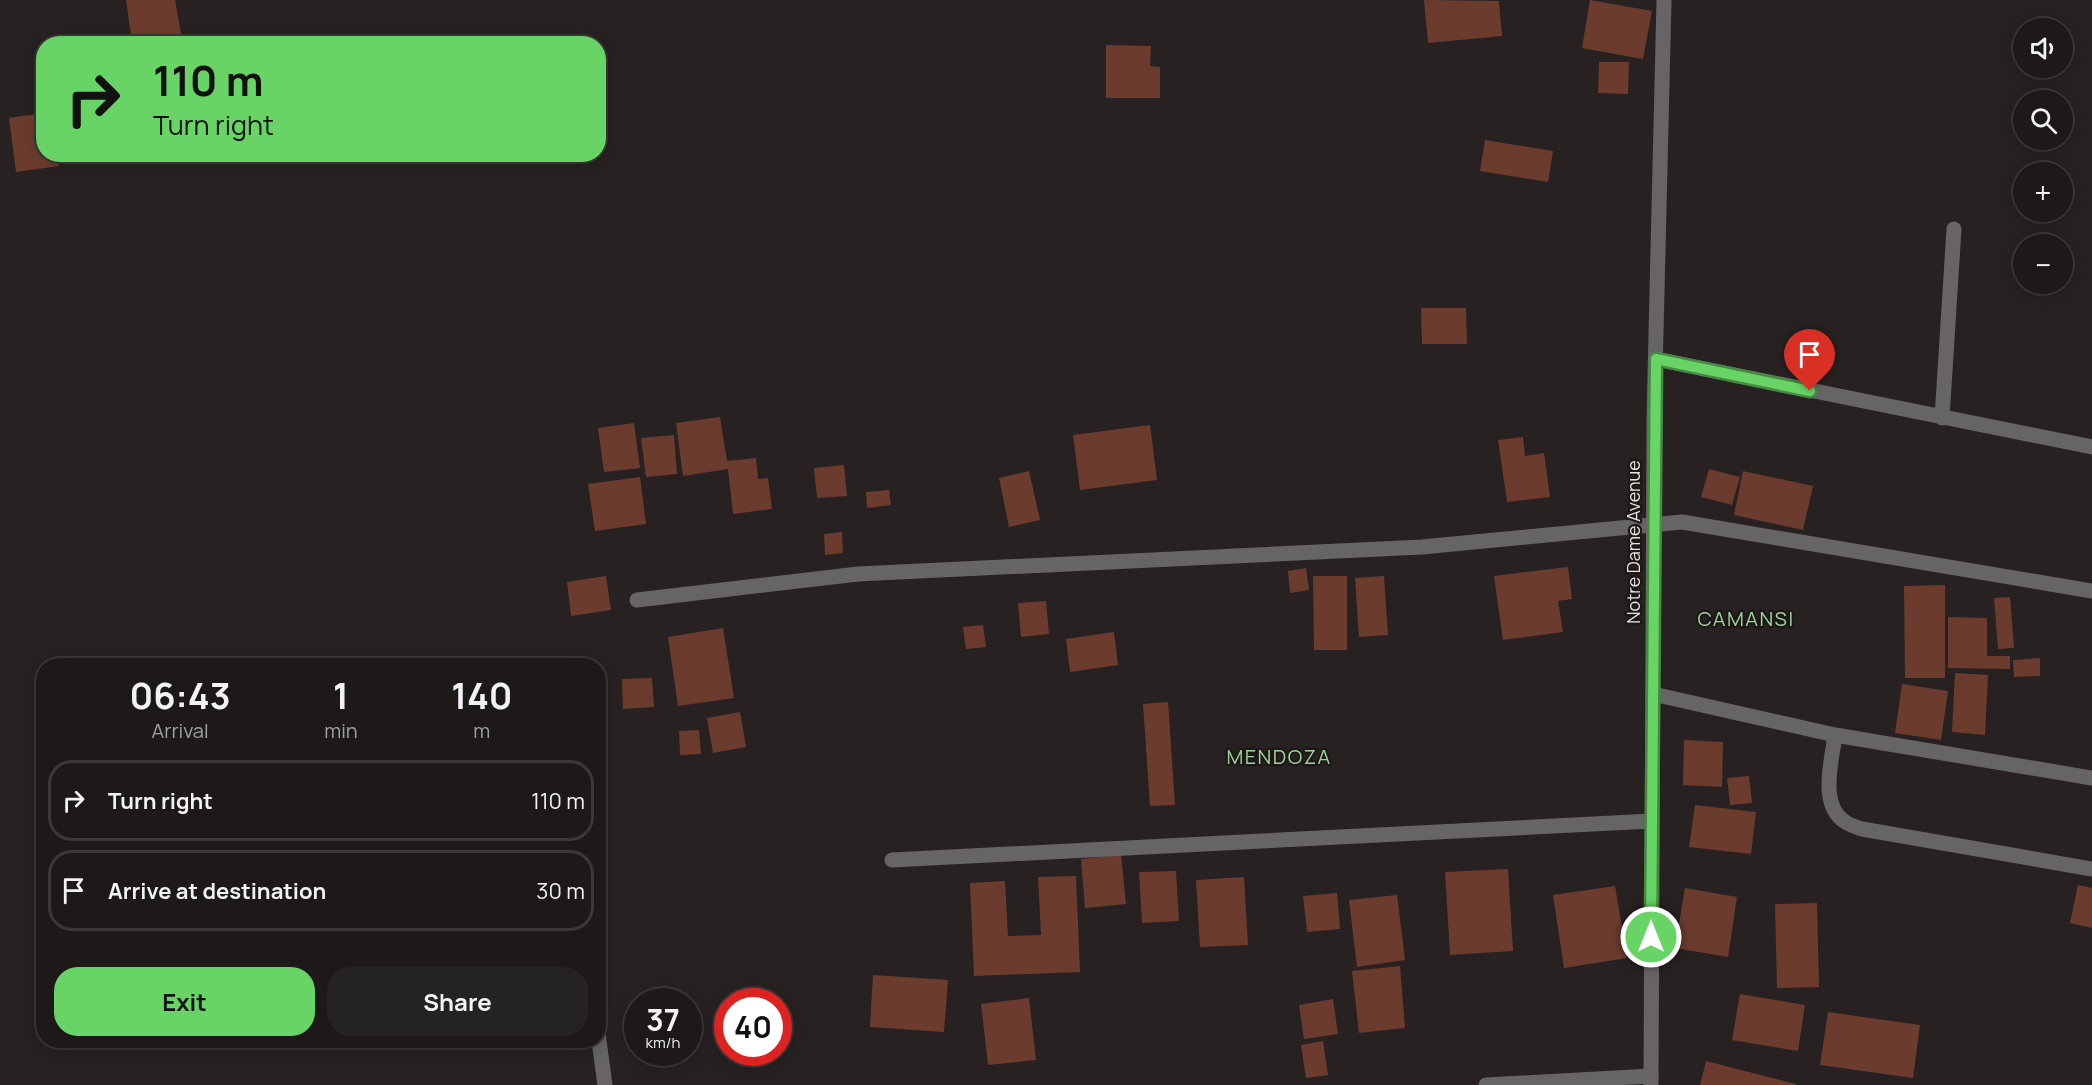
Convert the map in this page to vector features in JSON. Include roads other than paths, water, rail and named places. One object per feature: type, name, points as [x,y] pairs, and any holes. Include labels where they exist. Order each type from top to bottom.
[{"type":"street","name":"Notre Dame Avenue","points":[[1651,1080],[1653,525],[1665,0]]},
{"type":"street","points":[[1942,418],[1954,228]]},
{"type":"street","points":[[1656,359],[2092,447]]},
{"type":"street","points":[[637,600],[858,574],[1422,547],[1696,523],[1840,550],[2092,591]]},
{"type":"street","points":[[1653,694],[1835,735],[2092,778]]},
{"type":"street","points":[[1835,735],[1830,793],[1834,808],[1843,821],[1862,829],[2092,869]]},
{"type":"street","points":[[892,860],[1652,821]]},
{"type":"street","points":[[600,1048],[604,1085]]},
{"type":"street","points":[[1486,1085],[1651,1080]]},
{"type":"district","name":"CAMANSI","points":[[1746,619]]},
{"type":"district","name":"MENDOZA","points":[[1279,757]]}]
